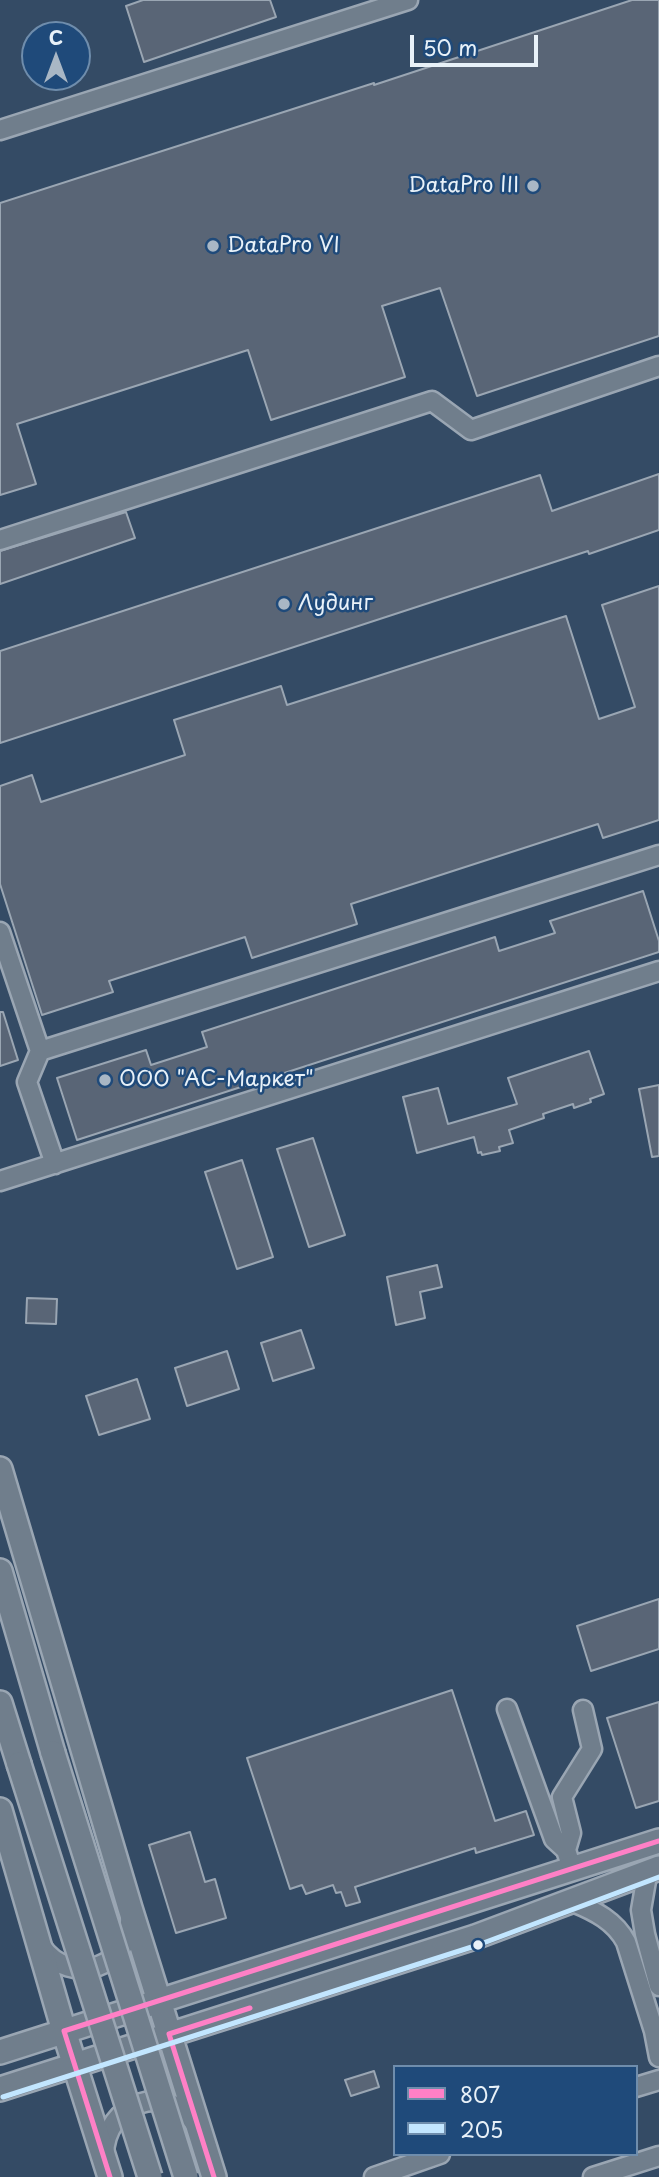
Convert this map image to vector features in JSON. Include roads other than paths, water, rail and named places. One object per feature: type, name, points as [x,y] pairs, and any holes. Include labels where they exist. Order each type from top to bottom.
[{"type":"main road","points":[[0,1469],[130,1908],[214,2177]]},
{"type":"main road","points":[[0,1571],[53,1753],[186,2177]]},
{"type":"main road","points":[[0,1703],[150,2177]]},
{"type":"main road","points":[[0,1810],[64,2031],[107,2167]]},
{"type":"main road","points":[[0,2052],[159,2001],[569,1860],[659,1842]]},
{"type":"main road","points":[[537,1913],[655,1876]]},
{"type":"main road","points":[[0,2089],[475,1937],[537,1913],[655,1876]]},
{"type":"street","points":[[0,130],[408,0]]},
{"type":"street","points":[[0,540],[432,401],[471,430],[659,366]]},
{"type":"street","points":[[40,1051],[659,855]]},
{"type":"street","points":[[0,932],[40,1051],[27,1082],[55,1164]]},
{"type":"street","points":[[0,1181],[659,971]]},
{"type":"street","points":[[508,1709],[554,1839],[569,1860]]},
{"type":"street","points":[[569,1860],[571,1833],[562,1797],[592,1749],[583,1710]]},
{"type":"street","points":[[655,1876],[641,1910],[659,1986]]},
{"type":"street","points":[[573,1902],[600,1915],[620,1931],[626,1942],[654,2031],[659,2057]]},
{"type":"street","points":[[37,1940],[47,1955],[62,1965],[80,1969],[98,1967],[114,1958],[125,1943],[131,1926],[130,1908]]},
{"type":"street","points":[[638,2086],[659,2080]]},
{"type":"street","points":[[107,2167],[104,2141],[120,2114],[133,2105],[156,2102],[179,2108],[191,2118],[199,2131]]},
{"type":"street","points":[[593,2177],[659,2155]]},
{"type":"street","points":[[374,2177],[434,2156]]},
{"type":"place","name":"DataPro III","points":[[533,186]]},
{"type":"place","name":"DataPro VI","points":[[213,246]]},
{"type":"place","name":"Лудинг","points":[[284,604]]},
{"type":"place","name":"ООО \"АС-Маркет\"","points":[[105,1080]]}]
